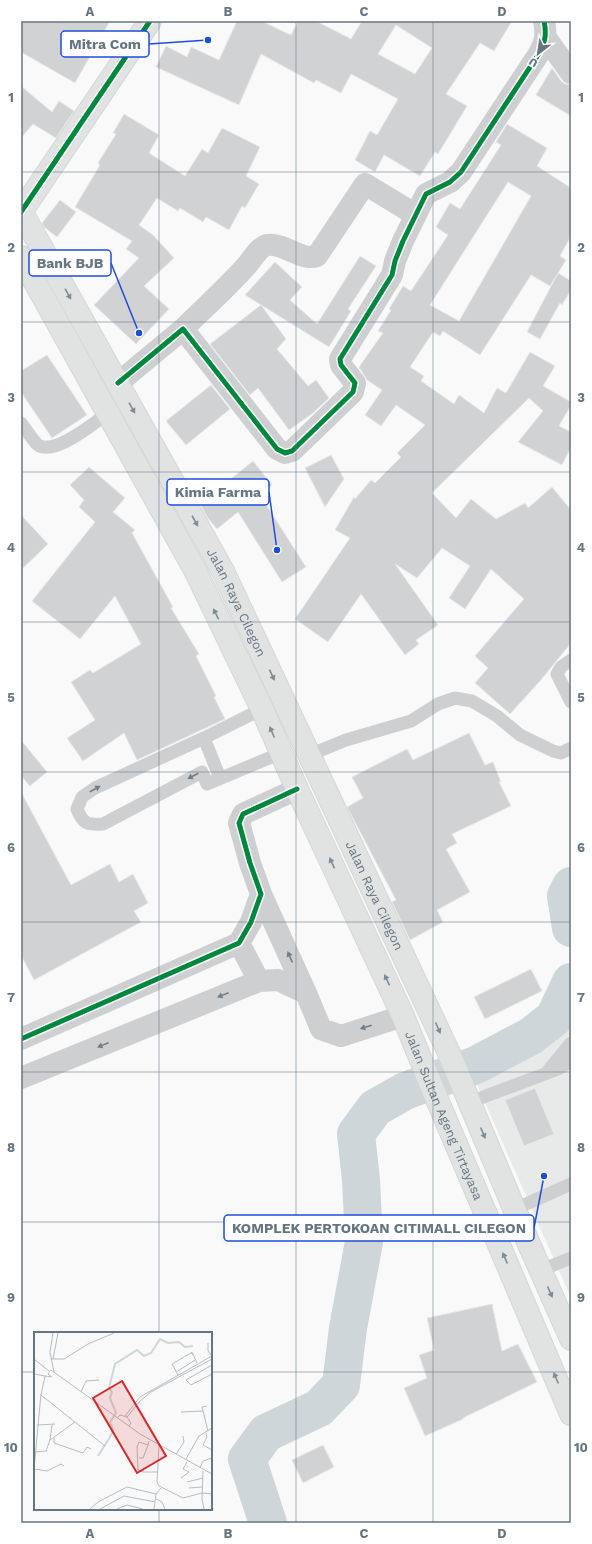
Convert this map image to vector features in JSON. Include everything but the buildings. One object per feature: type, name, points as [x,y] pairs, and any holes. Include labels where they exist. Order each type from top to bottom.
[{"type":"main road","points":[[21,212],[150,21]]},
{"type":"main road","name":"Jalan Raya Cilegon","points":[[21,212],[224,571],[427,1005]]},
{"type":"main road","name":"Jalan Raya Cilegon","points":[[21,257],[196,572],[262,709],[297,789],[403,1016]]},
{"type":"main road","name":"Jalan Sultan Ageng Tirtayasa","points":[[427,1005],[541,1270],[569,1328]]},
{"type":"main road","name":"Jalan Sultan Ageng Tirtayasa","points":[[403,1016],[571,1414]]},
{"type":"street","points":[[545,29],[571,72]]},
{"type":"street","points":[[183,329],[268,438],[282,452],[288,453],[298,445],[353,392],[356,383],[341,365],[340,359],[392,275],[395,261],[426,194],[450,182],[461,172],[534,62],[545,29]]},
{"type":"street","points":[[118,383],[183,329],[245,267],[262,247],[268,245],[278,246],[307,256],[315,257],[365,184],[416,215]]},
{"type":"street","points":[[297,789],[243,814],[239,824],[261,894],[321,1029],[341,1036],[403,1016]]},
{"type":"street","points":[[21,1039],[239,944],[251,922],[261,894]]},
{"type":"street","points":[[239,944],[259,981]]},
{"type":"street","points":[[21,1078],[259,981],[278,980],[306,993]]},
{"type":"lane","points":[[21,423],[38,445],[52,448],[69,440],[108,413]]},
{"type":"lane","points":[[571,660],[561,667],[557,674],[571,702]]},
{"type":"lane","points":[[309,755],[346,740],[411,721],[438,704],[455,698],[472,701],[497,716],[520,734],[553,751],[560,753],[571,748]]},
{"type":"lane","points":[[262,709],[204,738],[95,788],[82,797],[77,809],[81,819],[89,825],[103,824],[202,772],[207,784],[281,752]]},
{"type":"lane","points":[[204,738],[220,778]]},
{"type":"lane","points":[[546,1072],[571,1043]]},
{"type":"lane","points":[[466,1093],[558,1069],[571,1061]]},
{"type":"lane","points":[[515,1210],[571,1184]]},
{"type":"lane","points":[[541,1270],[571,1258]]},
{"type":"shaded area","points":[[571,993],[571,1298],[464,1055],[550,1038]]},
{"type":"waterway","points":[[571,886],[566,896],[571,928]]},
{"type":"waterway","points":[[268,1523],[247,1459],[266,1433],[319,1408],[341,1385],[348,1328],[364,1242],[361,1180],[356,1134],[375,1108],[405,1091],[476,1065],[531,1036],[554,1018],[571,982]]},
{"type":"cycle path","points":[[21,212],[150,21]]},
{"type":"cycle path","points":[[118,383],[183,329],[277,449],[285,453],[292,451],[353,392],[355,383],[341,365],[340,359],[392,275],[395,261],[403,241],[426,194],[450,182],[461,172],[538,55],[545,39],[544,21]]},
{"type":"cycle path","points":[[21,1039],[239,943],[251,922],[261,894],[250,863],[239,823],[243,814],[297,789]]},
{"type":"place","name":"Mitra Com","points":[[208,40]]},
{"type":"place","name":"Bank BJB","points":[[139,333]]},
{"type":"place","name":"Kimia Farma","points":[[277,550]]},
{"type":"place","name":"KOMPLEK PERTOKOAN CITIMALL CILEGON","points":[[544,1176]]}]
